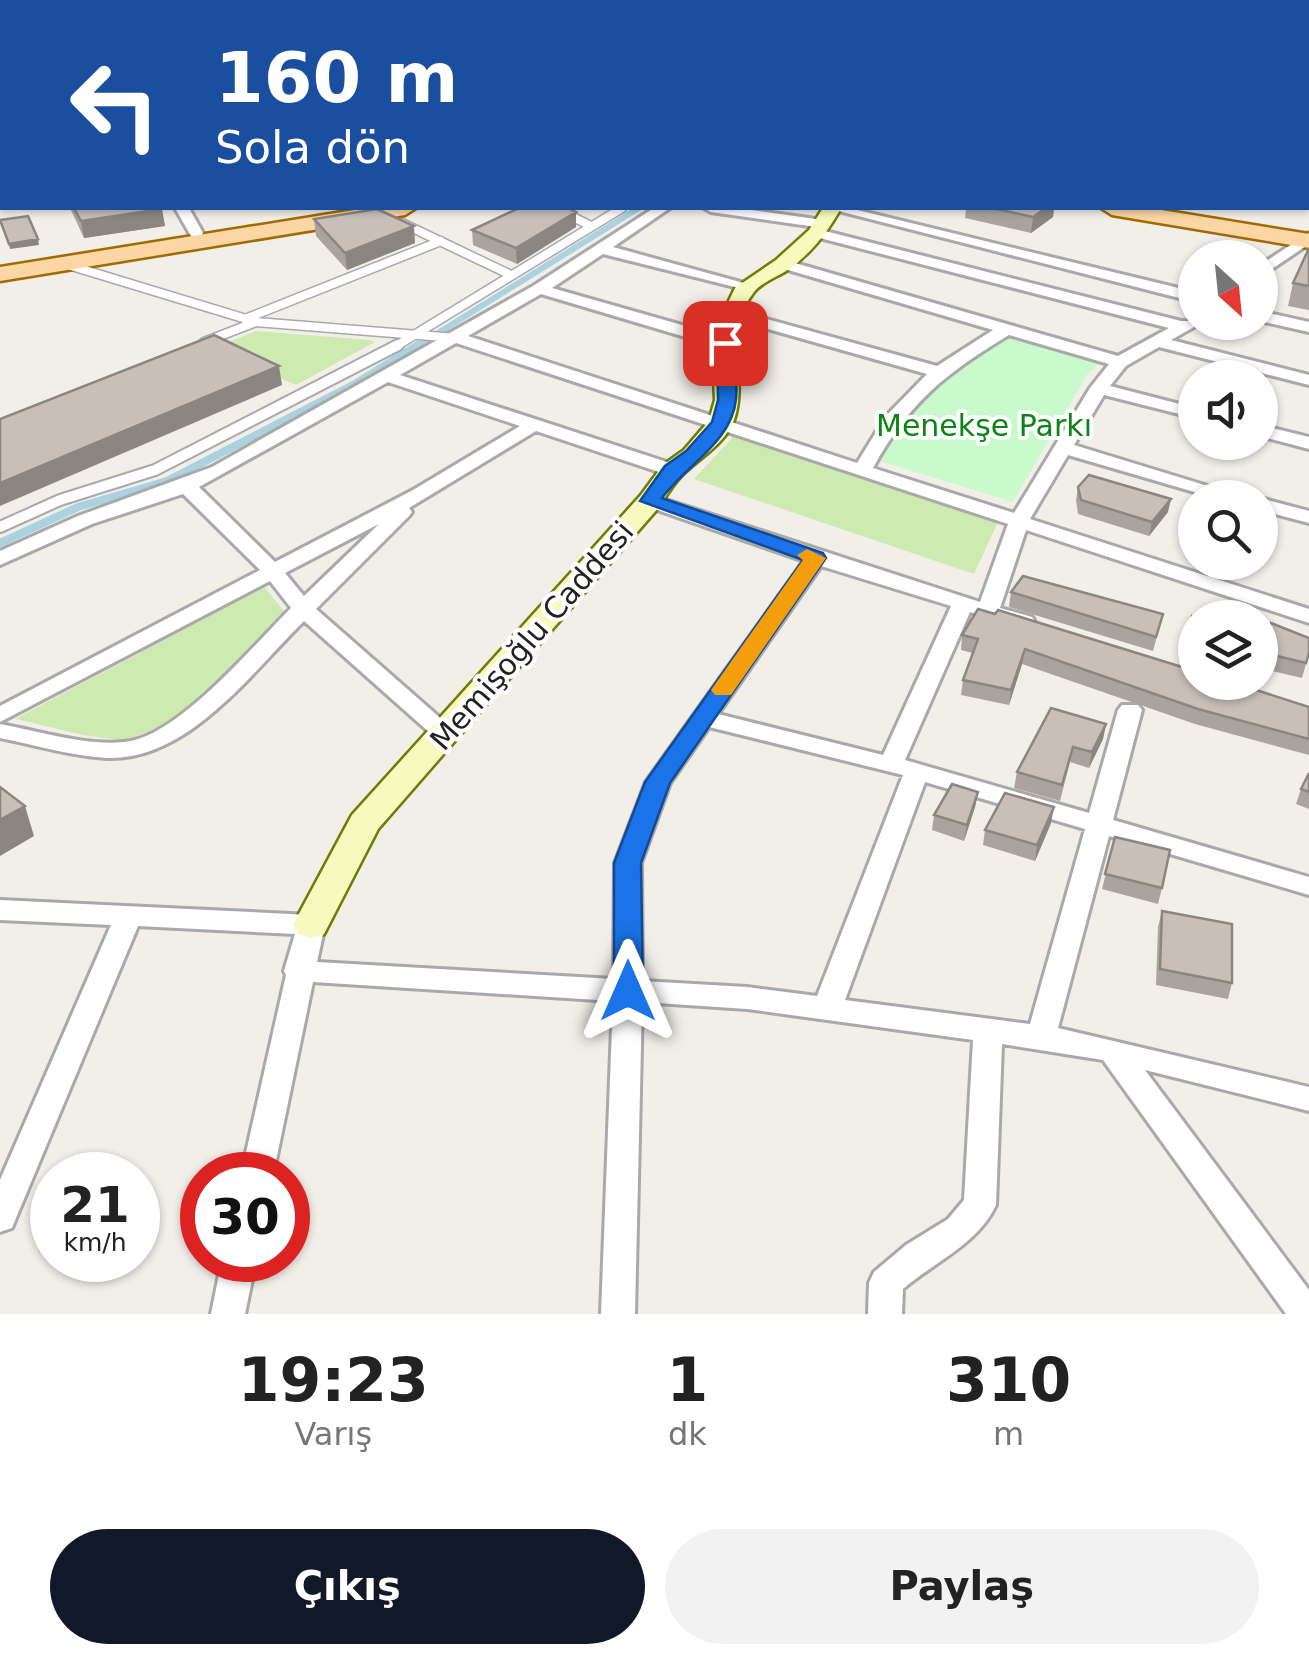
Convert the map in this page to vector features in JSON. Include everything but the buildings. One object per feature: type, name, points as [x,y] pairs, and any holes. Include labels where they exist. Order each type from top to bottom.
[{"type":"main road","points":[[0,263],[340,210]]},
{"type":"main road","points":[[0,274],[392,210]]},
{"type":"main road","points":[[1125,210],[1308,238]]},
{"type":"main road","points":[[1172,210],[1308,238]]},
{"type":"street","points":[[183,210],[196,232]]},
{"type":"street","points":[[0,559],[85,520],[186,486],[389,377],[451,337],[539,289],[661,210]]},
{"type":"street","points":[[734,210],[826,218],[1178,293]]},
{"type":"street","points":[[721,423],[727,400],[728,326],[745,288],[784,264],[826,218]]},
{"type":"street","points":[[826,218],[1178,320]]},
{"type":"street","points":[[1278,259],[1308,238]]},
{"type":"street","points":[[602,250],[745,288]]},
{"type":"street","points":[[784,264],[1120,362]]},
{"type":"street","points":[[539,289],[725,343]]},
{"type":"street","points":[[735,316],[936,371]]},
{"type":"street","points":[[1278,320],[1309,327]]},
{"type":"street","points":[[863,470],[905,400],[936,371],[1007,329]]},
{"type":"street","points":[[988,611],[1019,521],[1099,388],[1120,362],[1178,330]]},
{"type":"street","points":[[451,337],[1309,616]]},
{"type":"street","points":[[1158,342],[1309,380]]},
{"type":"street","points":[[389,377],[672,470]]},
{"type":"street","points":[[1099,388],[1178,409]]},
{"type":"street","name":"Memişoğlu Caddesi","points":[[311,925],[364,822],[650,501],[672,470],[693,455],[721,423]]},
{"type":"street","points":[[0,715],[420,494],[534,425]]},
{"type":"street","points":[[1278,435],[1309,443]]},
{"type":"street","points":[[1063,448],[1178,481]]},
{"type":"street","points":[[186,486],[272,570],[303,609],[446,734]]},
{"type":"street","points":[[0,730],[106,750],[137,748],[181,729],[420,494]]},
{"type":"street","points":[[650,501],[816,558],[1053,631]]},
{"type":"street","points":[[1278,509],[1309,517]]},
{"type":"street","points":[[618,1314],[628,863],[658,782],[816,558]]},
{"type":"street","points":[[827,1009],[904,768],[963,603]]},
{"type":"street","points":[[1041,1037],[1130,710]]},
{"type":"street","points":[[703,718],[904,768],[1309,886]]},
{"type":"street","points":[[0,910],[311,925],[262,1152]]},
{"type":"street","points":[[0,1218],[128,917]]},
{"type":"street","points":[[298,971],[747,998],[1041,1037],[1113,1050],[1309,1098]]},
{"type":"street","points":[[885,1314],[886,1283],[918,1255],[960,1228],[980,1205],[988,1030]]},
{"type":"street","points":[[1113,1050],[1306,1314]]},
{"type":"street","points":[[228,1314],[235,1282]]},
{"type":"lane","points":[[559,210],[591,226]]},
{"type":"lane","points":[[0,527],[60,500],[156,470],[420,334],[619,210]]},
{"type":"lane","points":[[379,212],[512,275]]},
{"type":"lane","points":[[245,319],[441,242]]},
{"type":"lane","points":[[61,263],[256,322],[451,337]]},
{"type":"lane","points":[[202,343],[256,322]]},
{"type":"green space","points":[[256,331],[375,342],[296,385],[211,349]]},
{"type":"green space","name":"Menekşe Parkı","points":[[1010,336],[1101,363],[1088,373],[1013,502],[880,461],[917,403],[945,373]]},
{"type":"green space","points":[[733,437],[998,522],[974,574],[694,479]]},
{"type":"green space","points":[[264,587],[285,612],[206,691],[158,726],[136,736],[114,739],[15,719]]},
{"type":"waterway","points":[[414,348],[636,210]]},
{"type":"waterway","points":[[0,543],[78,507],[167,481],[355,384],[418,345]]},
{"type":"slow traffic","points":[[723,690],[816,558],[807,555]]},
{"type":"route","points":[[628,991],[628,863],[658,782],[816,558],[650,501],[672,470],[693,455],[721,423],[727,400],[725,343]]}]
